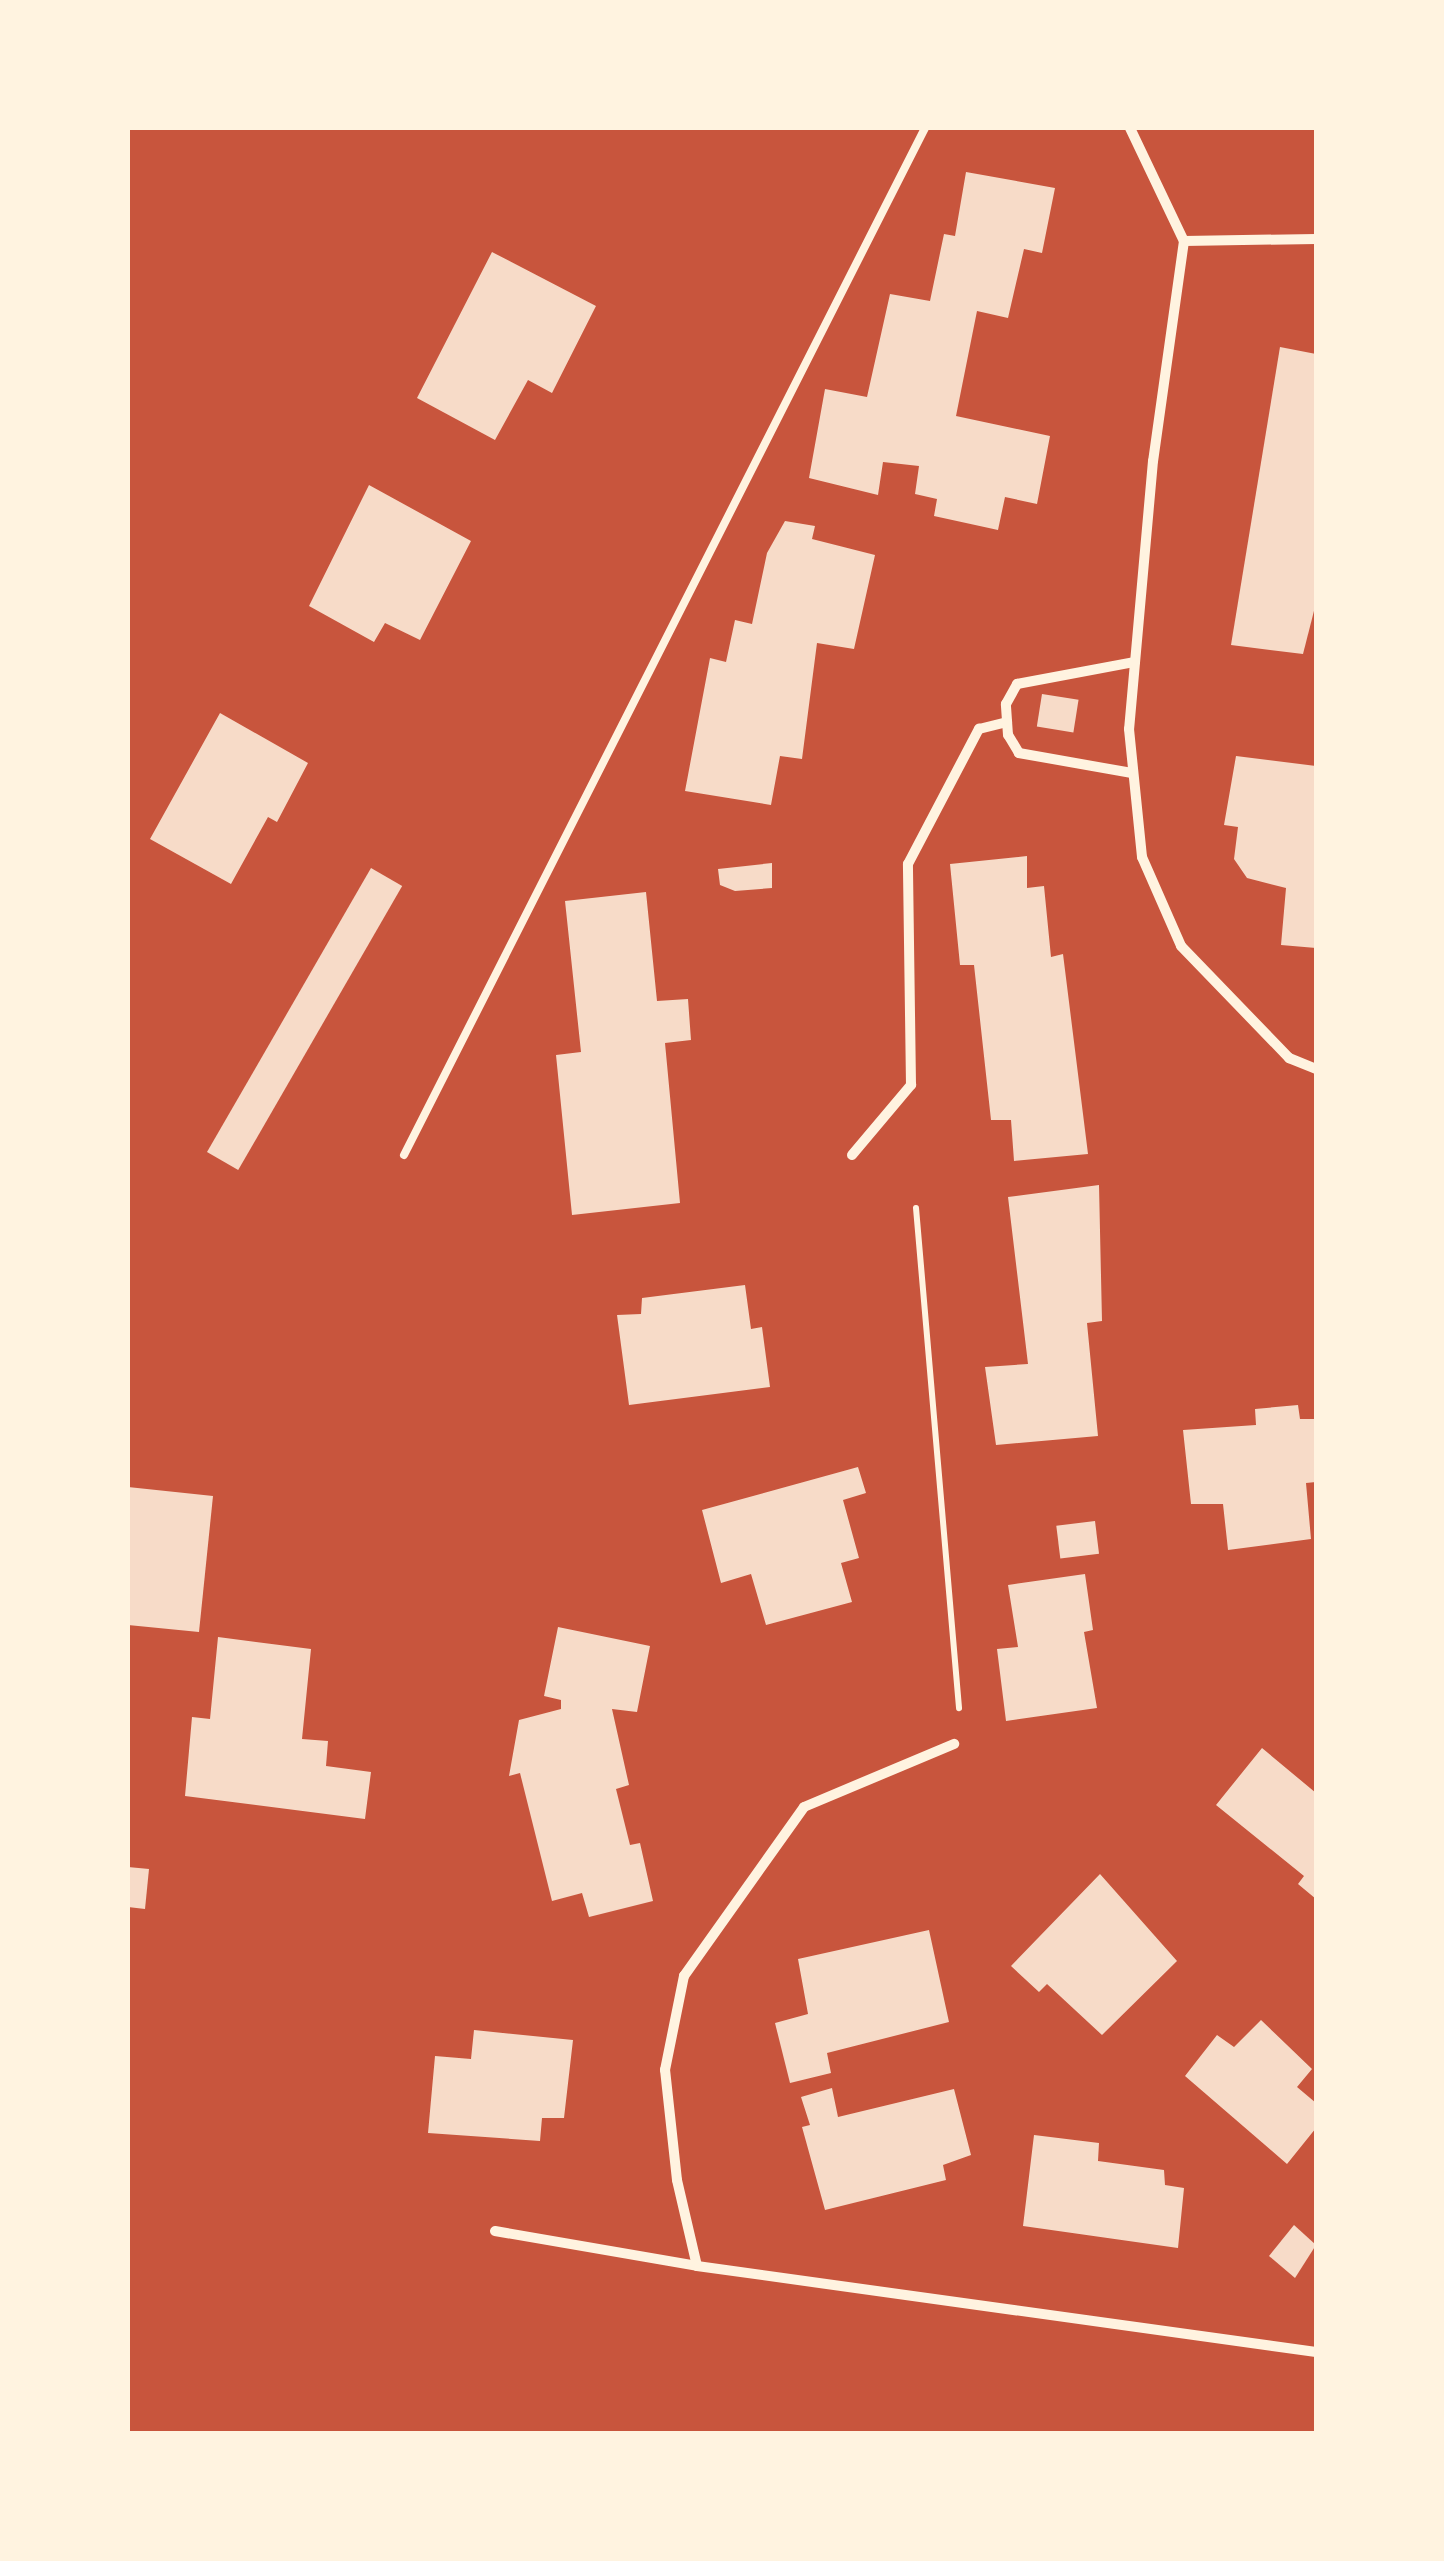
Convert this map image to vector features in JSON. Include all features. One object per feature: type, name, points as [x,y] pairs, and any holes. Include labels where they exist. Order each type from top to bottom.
[{"type":"street","points":[[1130,128],[1184,240],[1153,461],[1135,662],[1132,773],[1142,857],[1182,946],[1289,1058],[1316,1069]]},
{"type":"street","points":[[1184,240],[1316,239]]},
{"type":"street","points":[[1132,773],[1019,753],[1007,722],[1006,704],[1017,684],[1135,662]]},
{"type":"street","points":[[852,1156],[911,1085],[908,864],[979,729],[1007,722]]},
{"type":"street","points":[[697,2266],[677,2180],[665,2070],[684,1976],[804,1807],[954,1744]]},
{"type":"street","points":[[496,2231],[697,2266],[1316,2352]]},
{"type":"lane","points":[[404,1155],[925,128]]},
{"type":"path","points":[[916,1208],[962,1689],[954,1744]]},
{"type":"building","points":[[966,172],[1055,188],[1042,253],[1024,249],[1008,318],[977,311],[956,416],[1050,436],[1037,504],[1005,497],[998,530],[934,516],[937,499],[915,494],[919,466],[883,462],[878,495],[809,478],[825,389],[867,397],[890,294],[930,301],[944,234],[955,236]]},
{"type":"building","points":[[492,252],[596,306],[552,393],[528,380],[495,440],[417,398]]},
{"type":"building","points":[[1280,347],[1316,354],[1316,603],[1303,654],[1231,645]]},
{"type":"building","points":[[369,485],[471,541],[420,640],[385,623],[374,642],[309,606]]},
{"type":"building","points":[[785,521],[815,526],[812,539],[875,555],[854,649],[817,643],[802,759],[780,756],[771,805],[685,791],[710,658],[726,662],[735,620],[752,624],[767,553]]},
{"type":"building","points":[[1042,694],[1079,700],[1073,732],[1037,727]]},
{"type":"building","points":[[220,713],[308,763],[277,822],[268,817],[231,884],[150,839]]},
{"type":"building","points":[[1236,756],[1316,766],[1316,948],[1281,945],[1286,888],[1247,878],[1234,859],[1238,827],[1224,825]]},
{"type":"building","points":[[1027,856],[1027,888],[1044,886],[1051,957],[1063,954],[1088,1154],[1014,1161],[1011,1120],[991,1120],[974,965],[960,965],[950,864]]},
{"type":"building","points":[[772,863],[772,888],[735,891],[720,885],[718,869]]},
{"type":"building","points":[[371,868],[402,886],[238,1170],[207,1152]]},
{"type":"building","points":[[646,892],[657,1001],[688,999],[691,1040],[665,1043],[680,1203],[572,1215],[556,1055],[581,1052],[565,901]]},
{"type":"building","points":[[1099,1185],[1102,1321],[1087,1323],[1098,1436],[996,1445],[985,1367],[1028,1364],[1008,1197]]},
{"type":"building","points":[[745,1285],[751,1329],[762,1327],[770,1387],[629,1405],[617,1315],[641,1314],[642,1298]]},
{"type":"building","points":[[1298,1405],[1300,1419],[1316,1419],[1316,1482],[1306,1483],[1311,1539],[1228,1550],[1223,1504],[1191,1504],[1183,1430],[1256,1425],[1255,1409]]},
{"type":"building","points":[[858,1467],[866,1493],[843,1500],[859,1558],[841,1563],[852,1602],[766,1625],[751,1574],[721,1583],[702,1510]]},
{"type":"building","points":[[128,1487],[213,1496],[199,1632],[128,1625]]},
{"type":"building","points":[[1095,1521],[1099,1554],[1060,1559],[1056,1526]]},
{"type":"building","points":[[1085,1574],[1093,1630],[1084,1632],[1097,1708],[1006,1721],[997,1649],[1018,1647],[1008,1585]]},
{"type":"building","points":[[558,1627],[650,1646],[637,1712],[612,1709],[629,1785],[616,1789],[630,1845],[640,1843],[653,1901],[589,1917],[582,1893],[552,1901],[520,1773],[509,1776],[519,1720],[561,1709],[561,1700],[544,1696]]},
{"type":"building","points":[[218,1637],[311,1649],[302,1739],[328,1741],[326,1766],[371,1772],[365,1819],[185,1796],[192,1717],[210,1719]]},
{"type":"building","points":[[1262,1748],[1316,1793],[1316,1899],[1298,1884],[1304,1876],[1216,1805]]},
{"type":"building","points":[[128,1867],[149,1869],[145,1909],[128,1907]]},
{"type":"building","points":[[1100,1874],[1177,1961],[1102,2035],[1047,1984],[1039,1992],[1011,1966]]},
{"type":"building","points":[[929,1930],[949,2022],[827,2053],[831,2073],[790,2083],[775,2023],[808,2014],[798,1959]]},
{"type":"building","points":[[1261,2020],[1312,2069],[1297,2087],[1316,2103],[1316,2128],[1287,2164],[1185,2076],[1217,2035],[1234,2047]]},
{"type":"building","points":[[474,2030],[573,2040],[564,2118],[542,2118],[540,2141],[428,2133],[435,2056],[471,2059]]},
{"type":"building","points":[[832,2088],[838,2117],[954,2089],[971,2155],[943,2165],[946,2180],[825,2210],[802,2127],[810,2125],[801,2097]]},
{"type":"building","points":[[1034,2135],[1099,2143],[1098,2161],[1164,2170],[1165,2185],[1184,2188],[1178,2248],[1023,2226]]},
{"type":"building","points":[[1294,2225],[1316,2245],[1295,2278],[1269,2256]]}]
